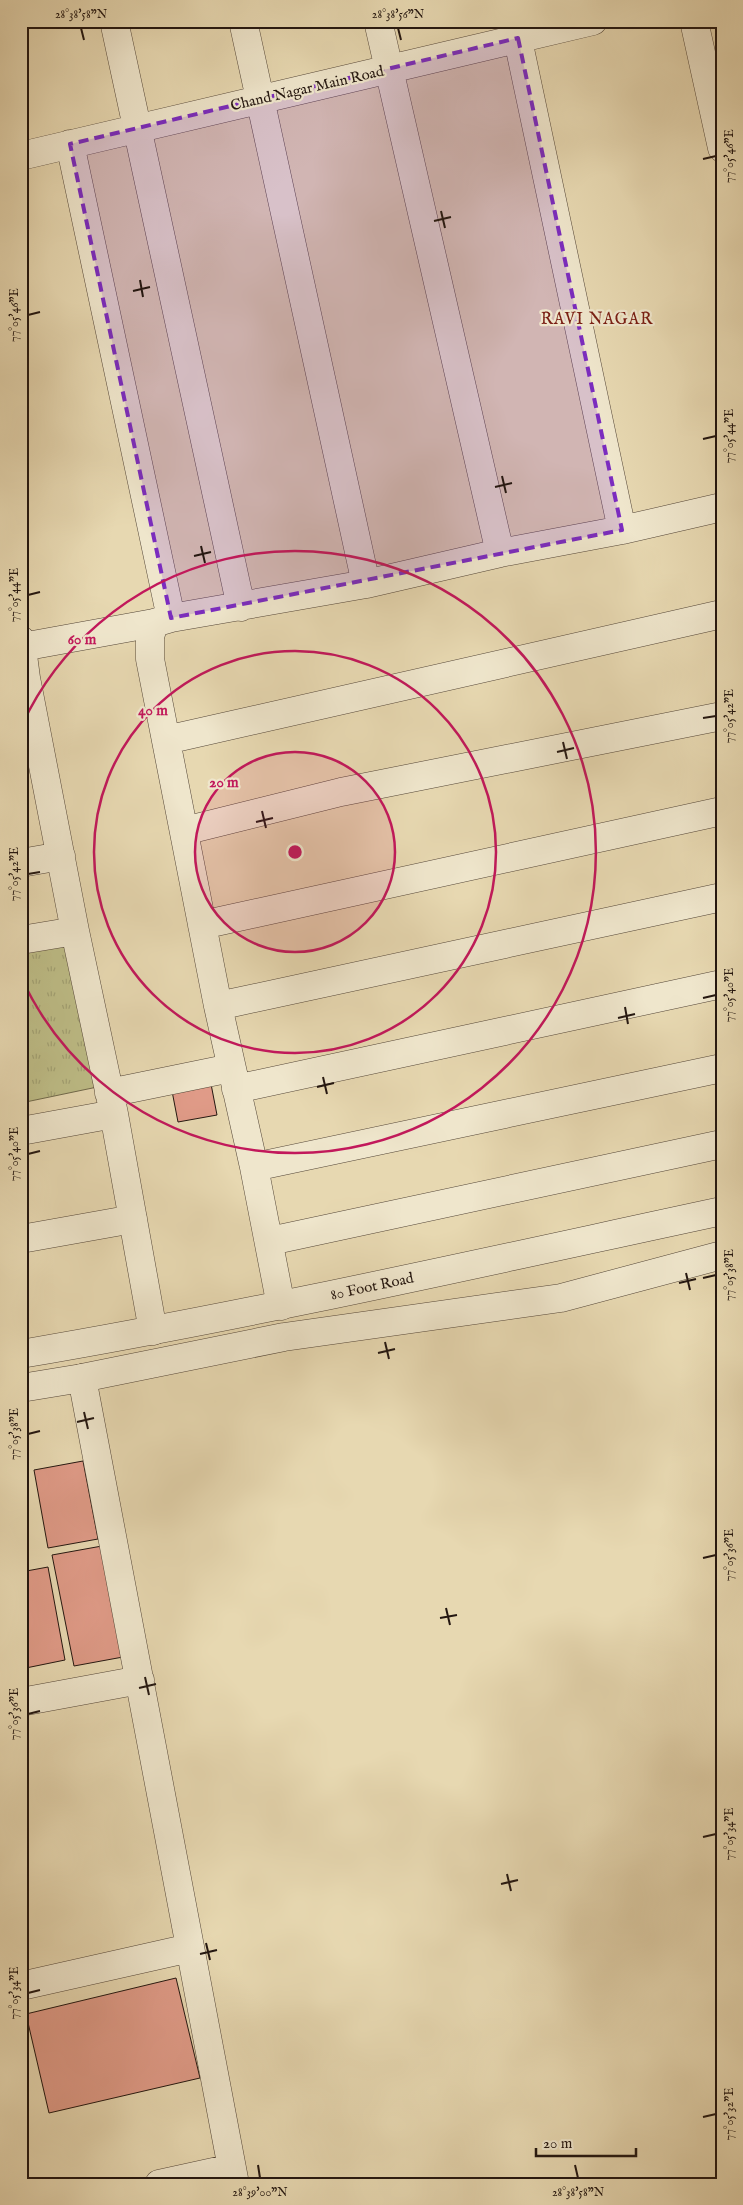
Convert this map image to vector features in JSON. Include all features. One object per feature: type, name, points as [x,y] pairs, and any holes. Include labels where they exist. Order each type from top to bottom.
[{"type":"street","points":[[114,21],[241,607]]},
{"type":"street","points":[[243,21],[366,584]]},
{"type":"street","points":[[378,21],[500,553]]},
{"type":"street","name":"Chand Nagar Main Road","points":[[21,156],[388,69],[516,29],[593,21]]},
{"type":"street","points":[[694,21],[722,148]]},
{"type":"street","points":[[516,29],[622,530]]},
{"type":"street","points":[[70,144],[163,620],[150,637],[150,660],[218,1006],[270,1241],[281,1306]]},
{"type":"street","points":[[22,647],[366,584],[500,553],[622,530],[722,507]]},
{"type":"street","points":[[166,740],[722,614]]},
{"type":"street","points":[[21,640],[32,762],[61,856],[112,1103],[153,1331]]},
{"type":"street","points":[[184,831],[341,792],[722,716]]},
{"type":"street","points":[[202,925],[722,811]]},
{"type":"street","points":[[21,863],[61,856]]},
{"type":"street","points":[[218,1006],[722,898]]},
{"type":"street","points":[[21,940],[75,931]]},
{"type":"street","points":[[21,1131],[112,1103],[722,984]]},
{"type":"street","points":[[254,1167],[722,1068]]},
{"type":"street","points":[[270,1241],[722,1144]]},
{"type":"street","name":"80 Foot Road","points":[[21,1354],[281,1306],[722,1211]]},
{"type":"street","points":[[21,1238],[133,1219]]},
{"type":"street","points":[[21,1388],[82,1378],[284,1337],[561,1298],[722,1255]]},
{"type":"street","points":[[82,1378],[234,2176],[160,2184]]},
{"type":"street","points":[[21,1702],[140,1680]]},
{"type":"street","points":[[21,1986],[190,1948]]},
{"type":"highlighted area","points":[[518,38],[622,530],[171,618],[70,144]]},
{"type":"green space","points":[[76,943],[102,1086],[21,1103],[21,953]]},
{"type":"building","points":[[211,1084],[217,1115],[178,1122],[172,1091]]},
{"type":"building","points":[[83,1461],[98,1539],[48,1548],[34,1470]]},
{"type":"building","points":[[102,1546],[123,1657],[74,1666],[52,1555]]},
{"type":"building","points":[[48,1567],[65,1660],[21,1669],[21,1572]]},
{"type":"building","points":[[176,1978],[200,2078],[49,2113],[26,2014]]},
{"type":"district","name":"RAVI NAGAR","points":[[597,318]]}]
